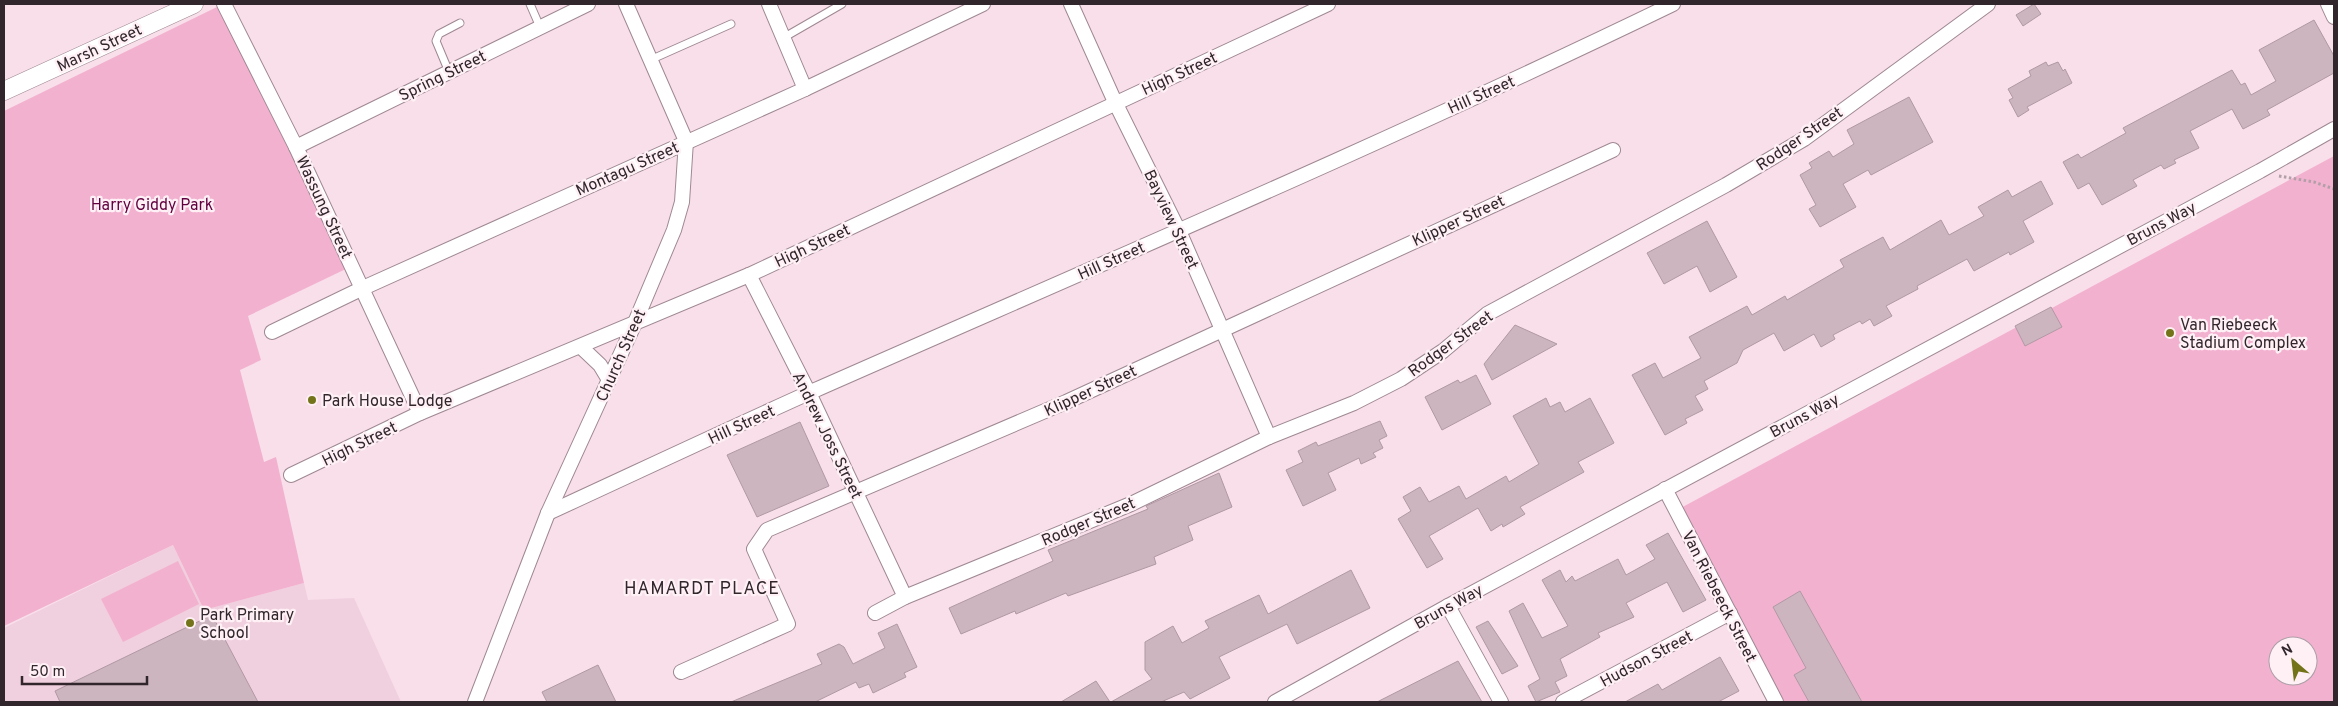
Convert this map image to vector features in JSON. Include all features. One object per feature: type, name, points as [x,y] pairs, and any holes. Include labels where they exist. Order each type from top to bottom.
[{"type":"street","name":"Marsh Street","points":[[4,91],[194,4]]},
{"type":"street","name":"Wassung Street","points":[[224,4],[296,147],[420,413]]},
{"type":"street","name":"Church Street","points":[[474,702],[548,513],[634,325],[682,202],[686,141],[626,4]]},
{"type":"street","points":[[769,4],[804,89]]},
{"type":"street","name":"Montagu Street","points":[[272,332],[363,288],[804,89],[983,4]]},
{"type":"street","name":"Bayview Street","points":[[1071,4],[1115,102],[1179,230],[1269,437]]},
{"type":"street","name":"High Street","points":[[292,475],[420,413],[634,325],[749,275],[1115,102],[1328,4]]},
{"type":"street","name":"Hill Street","points":[[548,513],[809,393],[1179,230],[1570,54],[1672,4]]},
{"type":"street","name":"Rodger Street","points":[[875,613],[906,596],[1131,504],[1269,437],[1354,403],[1401,379],[1443,351],[1487,314],[1726,185],[1804,139],[1988,4]]},
{"type":"street","points":[[2328,4],[2334,17]]},
{"type":"street","name":"Spring Street","points":[[296,147],[581,5]]},
{"type":"street","name":"Bruns Way","points":[[1275,702],[1448,606],[2260,171],[2334,129]]},
{"type":"street","name":"Klipper Street","points":[[681,672],[788,624],[754,549],[766,530],[1066,402],[1613,150]]},
{"type":"street","name":"Andrew Joss Street","points":[[749,275],[809,393],[906,596]]},
{"type":"street","points":[[581,347],[600,365],[609,380]]},
{"type":"street","name":"Van Riebeeck Street","points":[[1665,489],[1776,702]]},
{"type":"street","points":[[1448,606],[1501,702]]},
{"type":"street","name":"Hudson Street","points":[[1563,702],[1730,613]]},
{"type":"lane","points":[[530,4],[540,27]]},
{"type":"lane","points":[[783,38],[842,4]]},
{"type":"lane","points":[[449,72],[436,41],[440,34],[460,23]]},
{"type":"lane","points":[[650,60],[731,24]]},
{"type":"path","points":[[2260,171],[2291,179],[2314,182],[2334,189]]},
{"type":"shaded area","name":"Park Primary School","points":[[173,545],[204,610],[304,583],[308,600],[354,598],[401,702],[4,702],[4,628]]},
{"type":"green space","name":"Harry Giddy Park","points":[[219,6],[350,267],[248,316],[261,360],[240,370],[264,462],[276,457],[304,583],[204,610],[173,545],[4,626],[4,111]]},
{"type":"green space","name":"Van Riebeeck Stadium Complex","points":[[2334,156],[2334,702],[1780,702],[1677,510]]},
{"type":"green space","points":[[178,561],[199,604],[123,642],[101,599]]},
{"type":"building","points":[[2034,4],[2041,14],[2023,26],[2016,15]]},
{"type":"building","points":[[2314,20],[2334,56],[2334,73],[2267,110],[2270,115],[2243,129],[2232,109],[2190,131],[2199,148],[2174,160],[2176,163],[2164,169],[2161,165],[2133,180],[2137,186],[2102,205],[2089,183],[2078,189],[2063,162],[2078,154],[2081,158],[2126,133],[2123,128],[2232,70],[2241,85],[2245,83],[2251,95],[2276,81],[2259,50]]},
{"type":"building","points":[[2046,62],[2048,66],[2058,62],[2063,71],[2065,69],[2072,83],[2027,107],[2029,110],[2018,117],[2009,100],[2013,98],[2008,89],[2031,76],[2029,71]]},
{"type":"building","points":[[1909,97],[1933,142],[1871,175],[1868,170],[1843,184],[1856,207],[1820,227],[1809,209],[1816,205],[1800,175],[1812,168],[1809,163],[1829,151],[1833,157],[1854,144],[1847,130]]},
{"type":"building","points":[[2041,181],[2053,204],[2023,221],[2034,242],[2010,255],[2009,252],[1974,271],[1967,259],[1917,286],[1918,289],[1886,306],[1892,316],[1874,326],[1870,319],[1862,324],[1860,321],[1833,335],[1835,339],[1821,347],[1814,334],[1784,351],[1774,333],[1743,350],[1737,363],[1704,381],[1708,389],[1695,396],[1703,410],[1685,419],[1687,423],[1665,435],[1632,375],[1655,363],[1663,378],[1701,358],[1689,337],[1747,306],[1752,315],[1785,296],[1787,300],[1844,267],[1840,260],[1883,237],[1890,250],[1941,220],[1949,235],[1984,216],[1978,207],[2008,190],[2012,197]]},
{"type":"building","points":[[1707,221],[1737,277],[1710,292],[1697,266],[1664,284],[1647,253]]},
{"type":"building","points":[[2051,307],[2062,327],[2025,346],[2015,326]]},
{"type":"building","points":[[1515,325],[1557,344],[1492,380],[1484,364]]},
{"type":"building","points":[[1476,375],[1491,404],[1442,430],[1425,397],[1458,380],[1460,383]]},
{"type":"building","points":[[1546,398],[1550,407],[1560,402],[1565,412],[1590,398],[1614,443],[1578,462],[1584,472],[1520,507],[1525,514],[1503,527],[1502,524],[1491,531],[1478,508],[1429,536],[1443,559],[1427,568],[1398,519],[1411,511],[1403,497],[1420,487],[1429,502],[1459,486],[1466,499],[1506,476],[1509,482],[1539,464],[1513,416]]},
{"type":"building","points":[[1380,421],[1387,436],[1379,440],[1383,448],[1373,453],[1376,457],[1361,464],[1359,458],[1328,473],[1336,490],[1303,506],[1286,470],[1303,462],[1298,451],[1316,442],[1318,446]]},
{"type":"building","points":[[800,422],[829,486],[757,517],[727,455]]},
{"type":"building","points":[[1219,473],[1232,507],[1188,526],[1193,540],[1154,557],[1156,564],[1068,596],[1066,593],[1016,614],[1015,611],[961,634],[949,608],[1053,561],[1048,550],[1148,509],[1146,506]]},
{"type":"building","points":[[1668,533],[1706,600],[1683,612],[1667,582],[1626,603],[1634,617],[1598,633],[1600,637],[1560,659],[1567,676],[1555,682],[1560,692],[1536,702],[1528,686],[1540,679],[1509,611],[1523,603],[1542,638],[1568,626],[1542,580],[1560,570],[1566,582],[1572,576],[1575,581],[1618,559],[1626,575],[1655,559],[1646,545]]},
{"type":"building","points":[[1351,570],[1370,608],[1297,644],[1287,624],[1219,657],[1230,678],[1190,699],[1184,692],[1161,702],[1111,702],[1152,679],[1145,670],[1145,642],[1173,626],[1182,643],[1209,628],[1205,621],[1259,595],[1268,614]]},
{"type":"building","points":[[1800,591],[1862,702],[1809,702],[1794,675],[1806,668],[1773,607]]},
{"type":"building","name":"Park Primary School","points":[[212,615],[258,702],[60,702],[55,691]]},
{"type":"building","points":[[1488,621],[1518,666],[1502,674],[1476,627]]},
{"type":"building","points":[[897,624],[917,667],[904,673],[906,677],[873,693],[869,684],[859,688],[856,682],[815,702],[731,702],[822,664],[817,654],[839,644],[844,647],[853,664],[885,648],[878,633]]},
{"type":"building","points":[[1720,657],[1739,691],[1718,702],[1625,702],[1658,684],[1662,690]]},
{"type":"building","points":[[1458,661],[1482,702],[1377,702]]},
{"type":"building","points":[[598,665],[616,702],[547,702],[542,692]]},
{"type":"building","points":[[1096,681],[1110,702],[1061,702]]},
{"type":"place","name":"Van Riebeeck Stadium Complex","points":[[2170,333]]},
{"type":"place","name":"Park House Lodge","points":[[312,400]]},
{"type":"place","name":"Park Primary School","points":[[190,623]]},
{"type":"district","name":"HAMARDT PLACE","points":[[702,588]]}]
